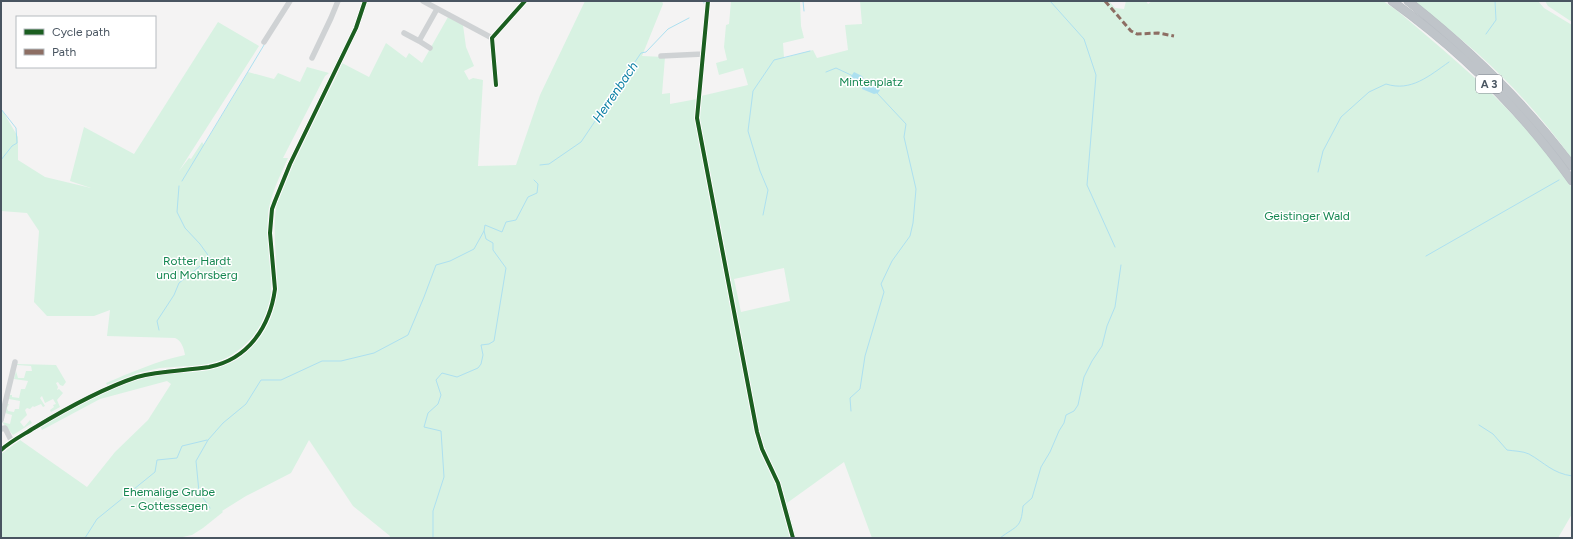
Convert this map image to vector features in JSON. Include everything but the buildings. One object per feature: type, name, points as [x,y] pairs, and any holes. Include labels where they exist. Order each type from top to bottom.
[{"type":"highway","name":"A 3","points":[[1392,1],[1449,46],[1489,83],[1526,123],[1572,181]]},
{"type":"highway","name":"A 3","points":[[1408,1],[1454,38],[1495,76],[1546,132],[1572,166]]},
{"type":"street","points":[[264,42],[290,1]]},
{"type":"street","points":[[312,58],[338,1]]},
{"type":"street","points":[[1,450],[78,403],[137,377],[218,364],[234,357],[254,340],[270,315],[274,297],[275,289],[270,233],[272,209],[290,164],[356,28],[365,1]]},
{"type":"street","points":[[423,1],[492,38]]},
{"type":"street","points":[[496,85],[492,38],[525,1]]},
{"type":"street","points":[[708,1],[697,118],[757,432],[762,449],[777,478],[793,538]]},
{"type":"street","points":[[419,41],[437,9]]},
{"type":"street","points":[[404,34],[430,48]]},
{"type":"street","points":[[661,56],[702,54]]},
{"type":"street","points":[[1,420],[15,362]]},
{"type":"street","points":[[1,429],[5,428],[12,442]]},
{"type":"green space","name":"Geistinger Wald","points":[[585,1],[662,1],[663,4],[642,56],[665,57],[662,94],[670,93],[670,104],[697,99],[701,96],[748,85],[743,68],[719,75],[716,63],[727,60],[724,47],[726,25],[729,24],[731,1],[800,1],[801,26],[804,38],[783,43],[784,58],[813,50],[817,58],[848,50],[845,25],[862,24],[860,1],[1109,1],[1115,8],[1124,9],[1126,1],[1146,1],[1148,4],[1152,1],[1383,1],[1395,9],[1434,42],[1491,93],[1543,149],[1572,188],[1572,514],[1558,538],[872,538],[844,462],[787,503],[796,538],[389,538],[390,536],[353,506],[309,440],[291,473],[246,496],[222,511],[223,512],[192,535],[178,538],[1,538],[1,454],[20,440],[87,487],[115,452],[148,420],[171,384],[167,381],[100,399],[42,430],[40,426],[64,412],[125,383],[138,379],[226,365],[243,355],[253,346],[261,335],[270,320],[276,288],[275,220],[277,203],[300,148],[336,78],[342,63],[369,77],[386,43],[406,58],[409,53],[422,63],[448,17],[463,25],[466,47],[474,66],[464,71],[469,80],[473,78],[483,80],[478,166],[516,165],[540,95]],"holes":[[[784,268],[790,301],[741,312],[734,279]]]},
{"type":"green space","points":[[1414,1],[1538,1],[1544,8],[1572,25],[1572,159],[1539,116],[1502,77],[1476,52]]},
{"type":"green space","points":[[1545,1],[1572,1],[1572,22],[1548,6]]},
{"type":"green space","name":"Rotter Hardt und Mohrsberg","points":[[218,22],[259,46],[179,171],[189,158],[191,159],[202,142],[204,145],[248,72],[274,79],[278,73],[300,82],[307,67],[329,73],[325,76],[283,158],[288,158],[271,200],[268,215],[268,244],[271,292],[267,313],[250,340],[233,354],[220,361],[188,367],[160,368],[138,373],[107,385],[106,383],[145,367],[164,360],[185,355],[183,348],[181,343],[175,338],[107,336],[110,310],[94,316],[47,316],[34,302],[39,231],[27,213],[1,211],[1,108],[18,137],[18,160],[45,177],[91,188],[70,181],[84,127],[134,154]]},
{"type":"green space","points":[[17,364],[56,365],[66,382],[63,386],[58,382],[56,383],[58,387],[57,390],[59,389],[63,393],[57,400],[60,407],[51,412],[50,410],[54,407],[53,405],[56,404],[53,399],[45,403],[42,396],[40,398],[45,406],[43,407],[41,404],[34,407],[33,406],[30,409],[27,408],[25,410],[27,415],[20,422],[24,427],[30,420],[32,423],[13,435],[2,422],[10,424],[12,415],[5,413],[7,404],[9,404],[7,408],[8,411],[14,412],[15,409],[19,409],[20,401],[9,399],[9,395],[19,398],[21,389],[25,389],[28,381],[14,379],[16,371],[18,378],[24,378],[26,371],[32,371],[31,366]]},
{"type":"water","points":[[854,72],[862,76],[864,79],[861,84],[858,85],[850,78]]},
{"type":"water","points":[[866,82],[872,84],[880,90],[878,93],[874,94],[862,89],[862,86]]},
{"type":"waterway","points":[[803,1],[804,11]]},
{"type":"waterway","points":[[1050,1],[1084,39],[1096,75],[1087,185],[1115,247]]},
{"type":"waterway","points":[[1486,34],[1496,20],[1495,1]]},
{"type":"waterway","name":"Herrenbach","points":[[540,165],[549,164],[581,142],[641,53],[646,52],[668,29],[689,18]]},
{"type":"waterway","points":[[182,181],[264,45]]},
{"type":"waterway","points":[[763,215],[768,190],[760,171],[748,131],[753,91],[774,60],[810,51]]},
{"type":"waterway","points":[[1318,172],[1323,151],[1341,117],[1369,92],[1386,84],[1395,86],[1412,84],[1427,77],[1449,62]]},
{"type":"waterway","points":[[826,72],[836,68],[853,76]]},
{"type":"waterway","points":[[851,411],[850,398],[860,389],[865,356],[884,292],[881,284],[892,261],[910,236],[913,223],[916,189],[904,137],[906,124],[877,93]]},
{"type":"waterway","points":[[1,109],[16,128],[17,143],[12,146],[1,160]]},
{"type":"waterway","name":"Herrenbach","points":[[433,538],[433,511],[444,477],[441,431],[424,427],[428,413],[438,404],[441,395],[436,380],[442,373],[457,377],[478,368],[481,364],[483,355],[481,345],[489,344],[494,341],[506,268],[493,250],[493,243],[486,239],[484,231],[485,225],[502,232],[506,222],[516,220],[528,197],[537,193],[538,184],[534,180]]},
{"type":"waterway","points":[[1426,256],[1559,180]]},
{"type":"waterway","points":[[179,186],[177,212],[185,228],[200,244],[210,258],[222,268]]},
{"type":"waterway","points":[[210,508],[199,492],[196,461],[208,440],[223,423],[246,404],[261,380],[281,380],[322,361],[341,361],[374,353],[408,335],[436,265],[450,261],[474,249],[484,231]]},
{"type":"waterway","points":[[159,330],[157,321],[174,295],[179,283],[210,258]]},
{"type":"waterway","points":[[1000,538],[1019,523],[1023,506],[1032,498],[1041,467],[1064,423],[1066,415],[1074,411],[1078,405],[1084,377],[1102,346],[1107,326],[1115,307],[1121,265]]},
{"type":"waterway","points":[[1479,425],[1493,434],[1507,450],[1527,453],[1559,473],[1572,476]]},
{"type":"waterway","points":[[85,538],[97,519],[155,472],[157,460],[177,458],[182,446],[207,440]]},
{"type":"marked path","points":[[1105,1],[1131,31],[1137,34],[1158,33],[1174,36]]},
{"type":"cycle path","points":[[1,450],[17,438],[59,413],[110,387],[146,375],[209,367],[223,363],[246,349],[255,339],[268,316],[275,289],[270,233],[272,209],[290,164],[356,28],[365,1]]},
{"type":"cycle path","points":[[496,85],[492,38],[525,1]]},
{"type":"cycle path","points":[[708,1],[697,118],[757,432],[762,449],[778,483],[793,538]]},
{"type":"park label","name":"Mintenplatz","points":[[871,82]]},
{"type":"park label","name":"Ehemalige Grube - Gottessegen","points":[[169,499]]}]
